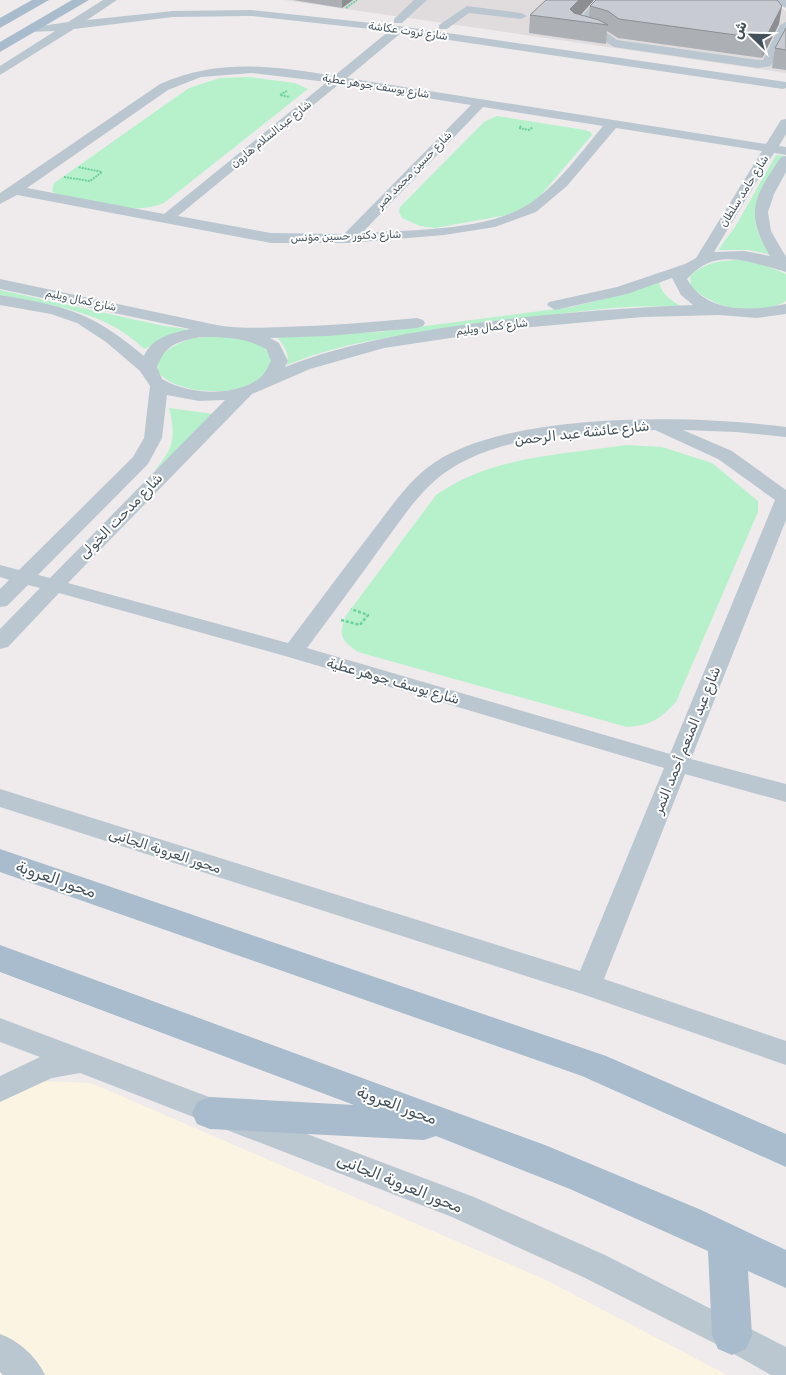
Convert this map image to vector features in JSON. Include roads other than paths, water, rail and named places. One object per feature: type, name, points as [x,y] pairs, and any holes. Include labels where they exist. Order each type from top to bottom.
[{"type":"main road","points":[[0,24],[42,0]]},
{"type":"main road","points":[[0,48],[82,0]]},
{"type":"main road","name":"محور العروبة","points":[[0,860],[594,1066],[786,1151]]},
{"type":"main road","name":"محور العروبة","points":[[0,958],[450,1125],[614,1189],[727,1240],[786,1270]]},
{"type":"main road","points":[[210,1113],[450,1125]]},
{"type":"main road","points":[[727,1240],[732,1335]]},
{"type":"street","points":[[0,71],[111,0]]},
{"type":"street","name":"شارع ثروت عكاشة","points":[[241,0],[398,25],[419,32],[785,82]]},
{"type":"street","name":"شارع عبدالسلام هارون","points":[[166,219],[338,80],[398,25],[421,0]]},
{"type":"street","points":[[480,10],[491,0]]},
{"type":"street","points":[[602,0],[577,28],[602,34],[614,43],[763,64],[767,63],[784,33],[772,11]]},
{"type":"street","points":[[778,0],[786,5]]},
{"type":"street","points":[[173,14],[170,8],[174,2]]},
{"type":"street","points":[[443,26],[463,10],[480,10],[521,16]]},
{"type":"street","name":"شارع ثروت عكاشة","points":[[32,30],[70,28],[173,14],[251,13],[398,25],[429,25],[785,82]]},
{"type":"street","points":[[419,32],[429,25]]},
{"type":"street","name":"شارع يوسف جوهر عطية","points":[[0,200],[164,87],[185,76],[209,70],[248,69],[338,80],[770,149],[785,160]]},
{"type":"street","name":"شارع حسين محمد نصر","points":[[348,238],[480,103]]},
{"type":"street","name":"شارع دكتور حسين مؤنس","points":[[14,190],[271,238],[306,240],[348,238],[462,228],[511,218],[532,209],[564,178],[612,124]]},
{"type":"street","points":[[718,141],[783,128]]},
{"type":"street","name":"شارع حامد سلطان","points":[[702,260],[783,128]]},
{"type":"street","points":[[718,141],[744,152],[754,160],[759,168]]},
{"type":"street","name":"شارع حامد سلطان","points":[[784,266],[763,229],[760,211],[762,202],[785,160]]},
{"type":"street","points":[[702,260],[733,256],[751,257],[784,266]]},
{"type":"street","name":"شارع كمال ويليم","points":[[246,333],[328,331],[389,326],[563,304],[628,289],[686,268],[702,260]]},
{"type":"street","points":[[686,268],[679,279],[684,291],[699,302],[722,310],[765,313],[786,317]]},
{"type":"street","name":"شارع كمال ويليم","points":[[0,284],[220,330]]},
{"type":"street","name":"شارع كمال ويليم","points":[[0,300],[71,315],[87,322],[111,337],[147,368],[151,377],[159,385]]},
{"type":"street","points":[[765,313],[786,309]]},
{"type":"street","name":"شارع كمال ويليم","points":[[244,392],[294,369],[357,350],[437,334],[591,315],[661,310],[722,310]]},
{"type":"street","points":[[147,368],[154,352],[163,345],[188,334],[220,330],[246,333],[266,341],[279,353],[280,362],[276,372],[268,381]]},
{"type":"street","points":[[159,385],[175,392],[195,396],[217,396],[244,392]]},
{"type":"street","name":"شارع مدحت الخولى","points":[[0,601],[141,460],[153,438],[159,385]]},
{"type":"street","name":"شارع مدحت الخولى","points":[[0,642],[244,392]]},
{"type":"street","name":"شارع عائشة عبد الرحمن","points":[[292,651],[413,491],[437,470],[457,457],[516,438],[618,426],[685,424],[736,426],[786,432]]},
{"type":"street","points":[[656,425],[725,455],[786,497]]},
{"type":"street","points":[[725,455],[736,426]]},
{"type":"street","name":"شارع عبد المنعم أحمد النمر","points":[[588,985],[786,497]]},
{"type":"street","name":"شارع يوسف جوهر عطية","points":[[0,571],[292,651],[677,764],[786,793]]},
{"type":"street","name":"محور العروبة الجانبى","points":[[0,798],[588,985],[786,1053]]},
{"type":"street","name":"محور العروبة الجانبى","points":[[0,1030],[210,1113],[336,1158],[462,1208],[594,1266],[732,1335],[786,1365]]},
{"type":"street","points":[[0,1090],[47,1067],[78,1062]]},
{"type":"street","points":[[0,1350],[28,1375]]}]
